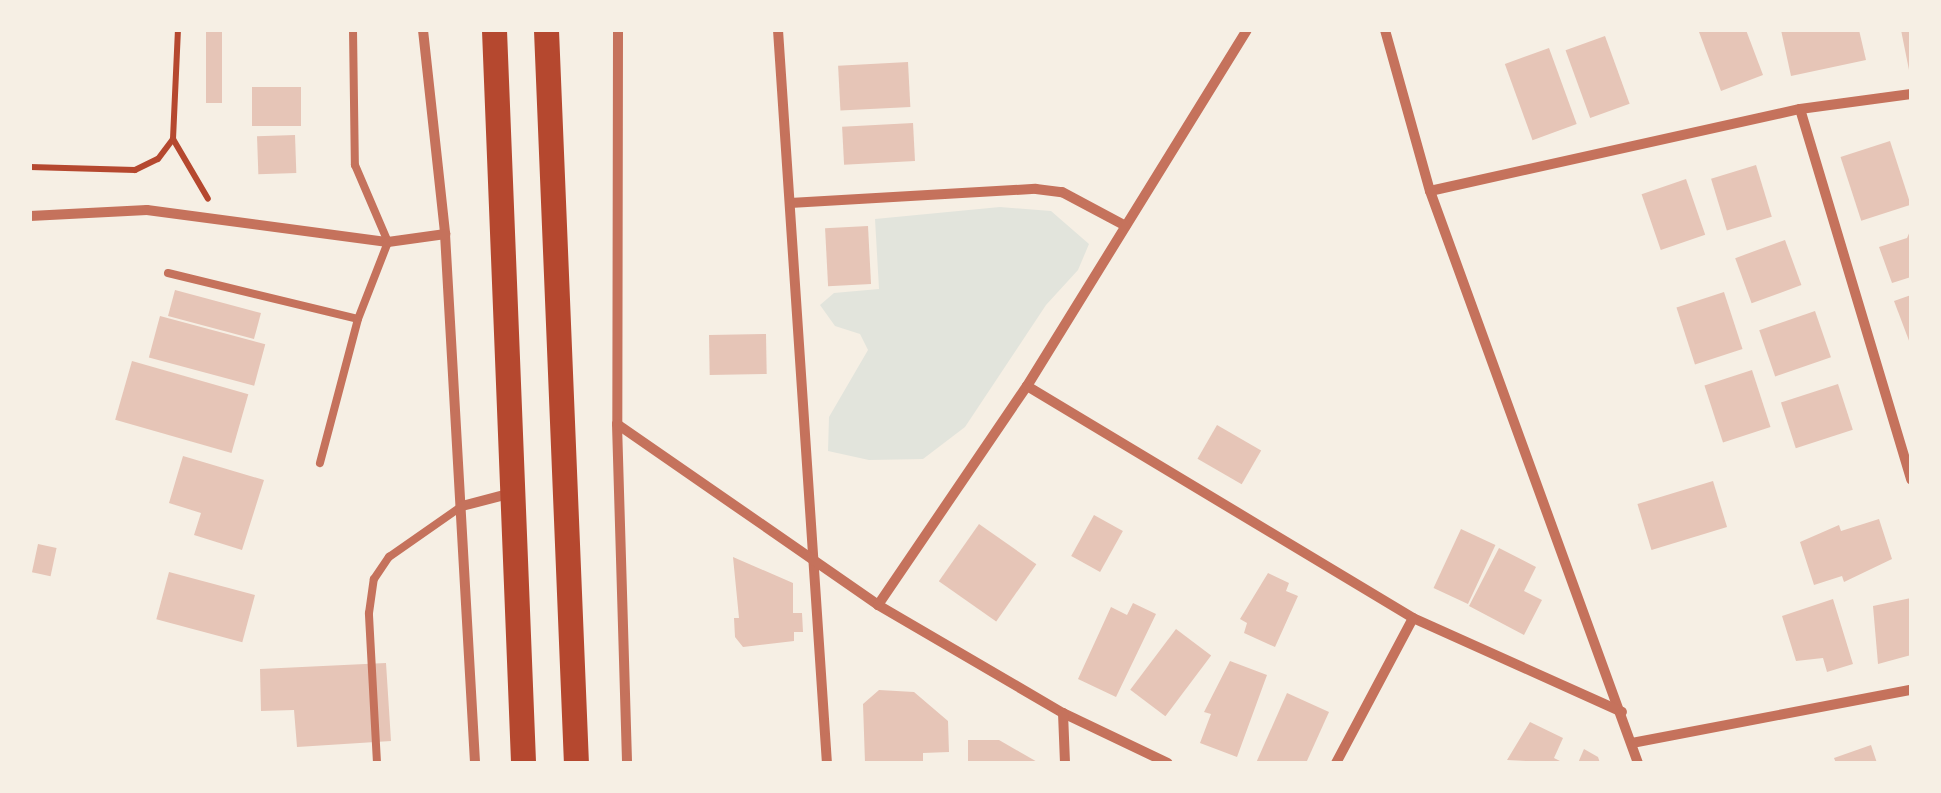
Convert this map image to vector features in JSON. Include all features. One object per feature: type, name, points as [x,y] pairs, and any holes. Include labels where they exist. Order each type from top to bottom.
[{"type":"highway","points":[[494,30],[523,763]]},
{"type":"highway","points":[[546,30],[576,763]]},
{"type":"street","points":[[423,30],[445,234],[476,763]]},
{"type":"street","points":[[618,30],[617,424],[627,763]]},
{"type":"street","points":[[778,30],[819,566],[828,763]]},
{"type":"street","points":[[878,605],[1027,386],[1248,30]]},
{"type":"street","points":[[1385,30],[1430,191],[1638,763]]},
{"type":"street","points":[[1430,191],[1800,109],[1911,94]]},
{"type":"street","points":[[1800,109],[1911,480]]},
{"type":"street","points":[[790,204],[1036,189],[1062,192],[1126,226]]},
{"type":"street","points":[[30,216],[148,210],[388,242],[445,234]]},
{"type":"street","points":[[1027,386],[1413,618],[1622,712]]},
{"type":"street","points":[[617,424],[878,605],[1063,713],[1168,763]]},
{"type":"street","points":[[462,506],[513,493]]},
{"type":"street","points":[[1336,763],[1413,618]]},
{"type":"street","points":[[1632,743],[1911,690]]},
{"type":"street","points":[[1063,713],[1065,763]]},
{"type":"lane","points":[[320,464],[358,319],[388,242],[355,164],[353,30]]},
{"type":"lane","points":[[168,273],[358,319]]},
{"type":"lane","points":[[376,763],[369,613],[374,580],[389,557],[462,506]]},
{"type":"path","points":[[30,167],[136,170],[158,159],[172,139],[178,30]]},
{"type":"path","points":[[172,139],[218,218]]},
{"type":"shaded area","points":[[1000,207],[1051,211],[1089,244],[1078,270],[1046,305],[965,427],[923,459],[869,460],[828,451],[829,417],[868,350],[860,334],[835,326],[820,305],[834,293],[879,289],[875,219]]},
{"type":"building","points":[[206,30],[222,30],[222,103],[206,103]]},
{"type":"building","points":[[1746,30],[1763,75],[1721,91],[1699,32]]},
{"type":"building","points":[[1781,30],[1859,30],[1866,60],[1791,76]]},
{"type":"building","points":[[1901,30],[1911,30],[1911,70],[1909,70]]},
{"type":"building","points":[[1605,36],[1630,104],[1590,118],[1566,50]]},
{"type":"building","points":[[1549,48],[1577,124],[1533,140],[1505,64]]},
{"type":"building","points":[[908,62],[910,107],[840,111],[838,66]]},
{"type":"building","points":[[252,87],[301,87],[301,126],[252,126]]},
{"type":"building","points":[[913,123],[915,161],[844,165],[842,127]]},
{"type":"building","points":[[295,135],[296,173],[258,174],[257,136]]},
{"type":"building","points":[[1890,141],[1911,205],[1861,221],[1841,157]]},
{"type":"building","points":[[1756,165],[1772,217],[1727,230],[1711,179]]},
{"type":"building","points":[[1686,179],[1705,235],[1661,250],[1642,194]]},
{"type":"building","points":[[868,226],[871,284],[828,286],[825,228]]},
{"type":"building","points":[[1911,229],[1911,277],[1892,283],[1879,247],[1907,238]]},
{"type":"building","points":[[1785,240],[1801,285],[1752,303],[1735,258]]},
{"type":"building","points":[[175,290],[261,313],[254,339],[168,316]]},
{"type":"building","points":[[1724,292],[1743,349],[1695,365],[1676,307]]},
{"type":"building","points":[[1911,295],[1911,346],[1894,301]]},
{"type":"building","points":[[1815,311],[1831,357],[1775,377],[1759,330]]},
{"type":"building","points":[[160,316],[265,344],[254,386],[149,358]]},
{"type":"building","points":[[766,334],[767,374],[710,375],[709,335]]},
{"type":"building","points":[[132,361],[248,394],[231,453],[115,420]]},
{"type":"building","points":[[1752,370],[1771,427],[1723,443],[1704,385]]},
{"type":"building","points":[[1838,384],[1853,430],[1796,448],[1781,403]]},
{"type":"building","points":[[1217,425],[1261,450],[1242,484],[1198,459]]},
{"type":"building","points":[[183,456],[264,480],[242,550],[194,535],[201,513],[169,503]]},
{"type":"building","points":[[1713,481],[1727,527],[1651,550],[1637,504]]},
{"type":"building","points":[[1094,515],[1123,531],[1100,572],[1071,556]]},
{"type":"building","points":[[1879,519],[1892,559],[1844,582],[1842,576],[1814,585],[1800,542],[1839,525],[1841,531]]},
{"type":"building","points":[[979,524],[1036,564],[996,621],[939,581]]},
{"type":"building","points":[[1461,529],[1495,545],[1468,604],[1434,588]]},
{"type":"building","points":[[38,544],[57,548],[51,576],[32,572]]},
{"type":"building","points":[[1499,548],[1536,567],[1524,591],[1542,600],[1524,635],[1469,606]]},
{"type":"building","points":[[733,557],[793,583],[793,613],[802,613],[803,632],[794,632],[794,641],[743,647],[735,637],[734,618],[739,618]]},
{"type":"building","points":[[169,572],[255,595],[242,642],[156,619]]},
{"type":"building","points":[[1268,573],[1289,583],[1286,591],[1298,596],[1275,647],[1244,633],[1247,623],[1240,619]]},
{"type":"building","points":[[1911,598],[1911,655],[1878,664],[1873,606]]},
{"type":"building","points":[[1833,599],[1853,664],[1827,672],[1823,658],[1796,661],[1782,616]]},
{"type":"building","points":[[1133,603],[1156,614],[1116,697],[1078,679],[1111,607],[1127,615]]},
{"type":"building","points":[[1176,629],[1211,655],[1165,716],[1130,690]]},
{"type":"building","points":[[1230,661],[1267,675],[1237,757],[1200,743],[1211,714],[1204,712]]},
{"type":"building","points":[[386,663],[391,741],[297,747],[294,710],[261,711],[260,669]]},
{"type":"building","points":[[879,690],[914,692],[948,721],[949,752],[923,753],[923,763],[865,763],[863,704]]},
{"type":"building","points":[[1287,693],[1329,712],[1306,763],[1256,763]]},
{"type":"building","points":[[1530,722],[1563,738],[1554,758],[1564,763],[1507,760]]},
{"type":"building","points":[[968,740],[999,740],[1039,763],[968,763]]},
{"type":"building","points":[[1871,745],[1877,763],[1836,763],[1834,758]]},
{"type":"building","points":[[1584,749],[1598,757],[1600,763],[1578,763]]}]
